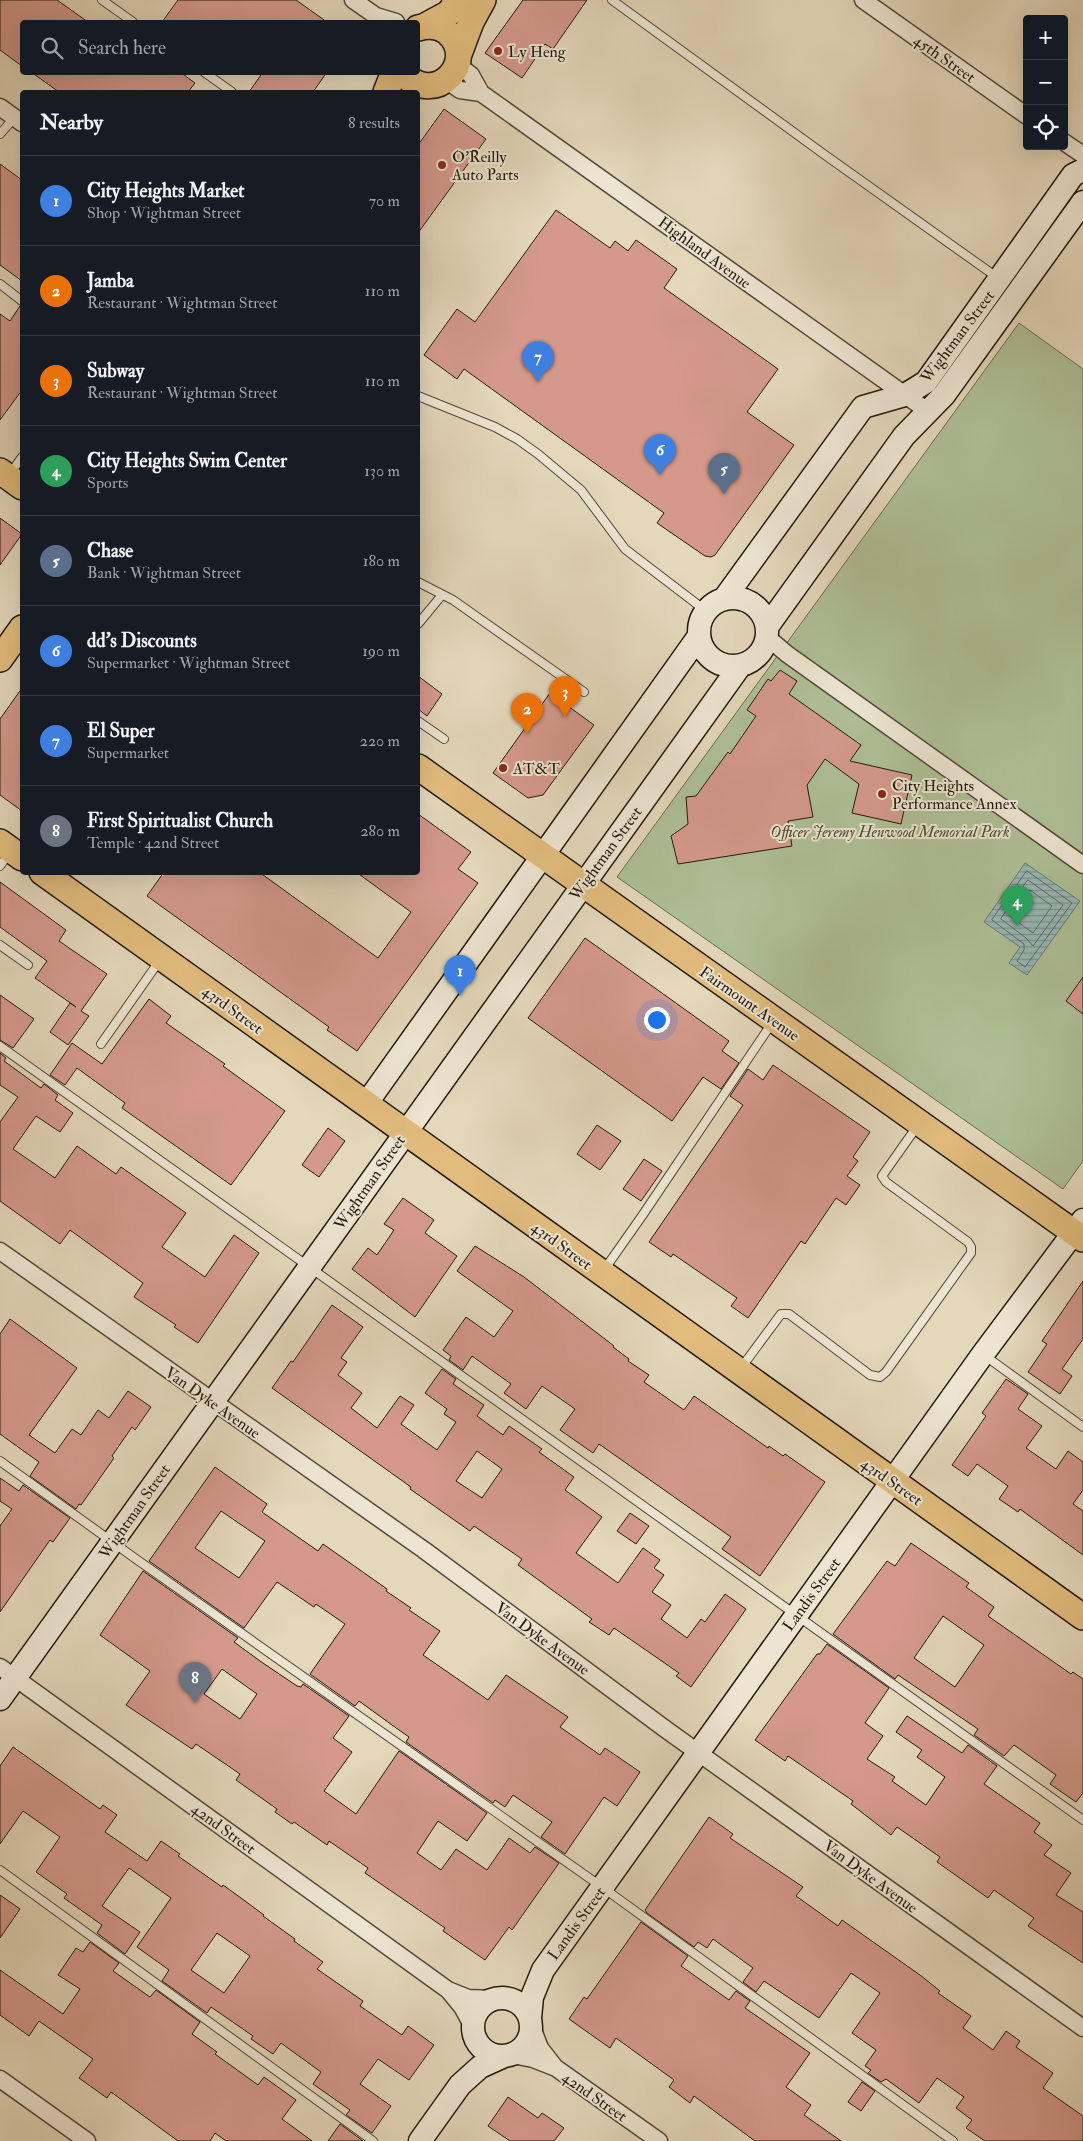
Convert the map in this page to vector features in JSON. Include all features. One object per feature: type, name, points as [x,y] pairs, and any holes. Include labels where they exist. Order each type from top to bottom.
[{"type":"main road","points":[[421,27],[449,13],[458,0]]},
{"type":"main road","points":[[404,75],[408,80],[417,85],[441,76],[483,0]]},
{"type":"main road","points":[[421,27],[434,26],[444,30],[456,44],[441,76]]},
{"type":"main road","points":[[387,90],[393,75]]},
{"type":"main road","name":"Wightman Street","points":[[0,1699],[8,1672],[112,1542],[404,1132],[740,666],[758,656],[764,648],[767,632],[904,436],[944,395],[1073,175],[1083,170]]},
{"type":"main road","name":"Wightman Street","points":[[366,1104],[699,636],[699,627],[863,407],[905,395],[926,382],[1083,202]]},
{"type":"main road","points":[[715,605],[735,598],[747,600],[764,616],[767,632]]},
{"type":"main road","points":[[0,659],[20,631]]},
{"type":"main road","points":[[699,636],[702,647],[713,660],[729,667],[740,666]]},
{"type":"main road","name":"Fairmount Avenue","points":[[420,768],[920,1123],[1080,1230]]},
{"type":"main road","name":"43rd Street","points":[[46,875],[1083,1617]]},
{"type":"main road","name":"Landis Street","points":[[531,2022],[532,1996],[543,1970],[983,1354],[1080,1230]]},
{"type":"main road","name":"Landis Street","points":[[498,1998],[520,1988],[543,1970]]},
{"type":"main road","points":[[420,2141],[460,2085],[480,2067],[507,2056],[526,2044],[530,2036],[531,2022],[526,2010],[520,2003],[498,1998],[485,2003],[478,2010],[470,2060],[460,2085]]},
{"type":"main road","points":[[473,2032],[478,2045],[485,2051],[493,2056],[507,2056]]},
{"type":"street","points":[[353,0],[378,19]]},
{"type":"street","name":"45th Street","points":[[863,0],[1023,113]]},
{"type":"street","name":"Highland Avenue","points":[[441,76],[460,90],[481,93],[928,412]]},
{"type":"street","points":[[0,107],[19,120]]},
{"type":"street","points":[[1068,145],[1083,155]]},
{"type":"street","points":[[767,632],[787,654],[1083,865]]},
{"type":"street","name":"Van Dyke Avenue","points":[[0,1251],[424,1550],[698,1752],[1083,2028]]},
{"type":"street","name":"42nd Street","points":[[8,1672],[448,1990],[468,1998],[498,1998]]},
{"type":"street","name":"42nd Street","points":[[448,1990],[462,2007],[473,2032]]},
{"type":"street","name":"42nd Street","points":[[531,2022],[540,2048],[556,2068]]},
{"type":"street","name":"42nd Street","points":[[507,2056],[533,2059],[556,2068],[659,2141]]},
{"type":"street","points":[[0,2079],[87,2141]]},
{"type":"lane","points":[[102,0],[130,20]]},
{"type":"lane","points":[[612,0],[1009,286]]},
{"type":"lane","points":[[208,75],[229,90]]},
{"type":"lane","points":[[0,134],[19,120]]},
{"type":"lane","points":[[0,284],[20,299]]},
{"type":"lane","points":[[420,397],[495,427],[517,439],[581,490],[625,549],[715,605]]},
{"type":"lane","points":[[10,478],[20,460]]},
{"type":"lane","points":[[420,583],[442,595],[584,692]]},
{"type":"lane","points":[[420,622],[442,595]]},
{"type":"lane","points":[[420,722],[444,739]]},
{"type":"lane","points":[[0,945],[28,964]]},
{"type":"lane","points":[[101,1044],[162,958]]},
{"type":"lane","points":[[602,1273],[774,1020]]},
{"type":"lane","points":[[0,1046],[1083,1820]]},
{"type":"lane","points":[[738,1371],[781,1314],[790,1314],[870,1375],[880,1377],[886,1372],[970,1253],[971,1247],[968,1242],[886,1182],[882,1176],[920,1123]]},
{"type":"lane","points":[[983,1354],[1083,1427]]},
{"type":"lane","points":[[0,1461],[602,1887],[952,2141]]},
{"type":"lane","points":[[0,1870],[373,2141]]},
{"type":"green space","name":"Officer Jeremy Henwood Memorial Park","points":[[1019,323],[1083,369],[1083,1161],[1063,1189],[617,877]]},
{"type":"water","points":[[1025,863],[1080,901],[1027,975],[1009,963],[1020,947],[984,922]]},
{"type":"building","points":[[0,0],[57,0],[85,20],[20,20],[20,65],[0,50]]},
{"type":"building","points":[[178,0],[296,0],[324,20],[163,20]]},
{"type":"building","points":[[523,0],[587,0],[553,49],[545,44],[522,78],[485,53]]},
{"type":"building","points":[[35,75],[184,75],[195,83],[190,90],[56,90]]},
{"type":"building","points":[[261,75],[325,75],[314,90],[250,90]]},
{"type":"building","name":"O'Reilly Auto Parts","points":[[444,109],[486,139],[420,230],[420,142]]},
{"type":"building","points":[[0,164],[20,179],[20,280],[0,265]]},
{"type":"building","points":[[556,210],[610,248],[615,241],[628,251],[636,240],[677,269],[664,288],[778,369],[747,412],[794,445],[715,555],[711,557],[705,556],[657,523],[664,513],[464,369],[457,379],[424,355],[457,309],[475,322]]},
{"type":"building","points":[[20,306],[20,393],[0,420],[0,314],[10,321]]},
{"type":"building","points":[[0,518],[20,533],[20,537],[0,565]]},
{"type":"building","points":[[780,670],[797,681],[789,694],[861,745],[850,761],[912,775],[901,824],[852,813],[859,784],[825,759],[807,785],[813,817],[788,821],[792,846],[678,864],[671,836],[688,824],[686,797],[696,796],[728,752],[730,754],[756,716],[747,710],[768,679],[771,681]]},
{"type":"building","points":[[420,678],[442,694],[427,716],[420,711]]},
{"type":"building","points":[[20,691],[20,810],[0,795],[0,719]]},
{"type":"building","points":[[550,693],[594,725],[543,795],[528,798],[493,773]]},
{"type":"building","points":[[420,815],[471,852],[458,869],[478,883],[357,1051],[327,1030],[329,1027],[147,896],[162,875],[263,875],[378,958],[411,912],[360,875],[420,875]]},
{"type":"building","points":[[0,882],[66,930],[59,941],[107,974],[81,1011],[89,1016],[68,1045],[50,1032],[70,1003],[76,1007],[35,978],[47,961],[0,927]]},
{"type":"building","points":[[585,938],[729,1041],[722,1051],[739,1063],[721,1089],[703,1077],[672,1121],[528,1018]]},
{"type":"building","points":[[1083,977],[1083,1014],[1066,1001]]},
{"type":"building","points":[[0,995],[34,1019],[13,1048],[0,1040]]},
{"type":"building","points":[[149,999],[171,1016],[166,1023],[225,1064],[223,1066],[285,1111],[231,1185],[122,1108],[125,1103],[77,1068],[65,1085],[50,1075],[72,1043],[102,1064]]},
{"type":"building","points":[[0,1053],[6,1058],[4,1061],[41,1088],[44,1084],[58,1095],[55,1100],[73,1113],[60,1132],[36,1116],[13,1149],[55,1178],[77,1146],[116,1174],[121,1167],[186,1213],[162,1247],[205,1277],[234,1235],[259,1253],[198,1343],[174,1327],[176,1325],[134,1297],[143,1283],[70,1230],[60,1244],[0,1201],[0,1122],[18,1097],[0,1085]]},
{"type":"building","points":[[773,1065],[870,1132],[853,1157],[858,1161],[847,1176],[860,1185],[846,1205],[836,1198],[805,1244],[801,1241],[748,1318],[731,1306],[737,1298],[673,1254],[671,1257],[649,1242],[743,1105],[730,1096],[748,1069],[763,1080]]},
{"type":"building","points":[[597,1125],[621,1141],[600,1170],[577,1154]]},
{"type":"building","points":[[328,1128],[345,1141],[319,1177],[302,1165]]},
{"type":"building","points":[[644,1159],[662,1171],[641,1201],[623,1189]]},
{"type":"building","points":[[403,1198],[434,1220],[425,1233],[457,1256],[415,1317],[352,1269],[368,1248],[377,1255],[394,1230],[384,1224]]},
{"type":"building","points":[[475,1246],[524,1277],[614,1346],[629,1359],[628,1361],[649,1375],[644,1382],[684,1410],[694,1396],[768,1448],[769,1446],[783,1456],[785,1454],[825,1482],[760,1576],[722,1549],[731,1537],[599,1444],[593,1453],[560,1430],[575,1409],[542,1386],[526,1409],[504,1393],[511,1384],[472,1356],[463,1370],[449,1360],[451,1356],[443,1350],[466,1317],[494,1337],[513,1311],[457,1271]]},
{"type":"building","points":[[1083,1281],[1083,1339],[1062,1369],[1072,1376],[1060,1394],[1028,1372],[1047,1344],[1042,1341]]},
{"type":"building","points":[[332,1305],[363,1327],[341,1358],[347,1362],[338,1375],[362,1393],[351,1408],[377,1428],[400,1396],[414,1405],[401,1424],[437,1450],[456,1422],[444,1414],[447,1409],[425,1393],[442,1369],[456,1379],[453,1384],[484,1405],[477,1416],[503,1435],[509,1426],[542,1449],[539,1452],[574,1477],[565,1490],[602,1517],[576,1553],[618,1583],[643,1548],[660,1560],[654,1568],[664,1575],[652,1592],[671,1605],[661,1619],[687,1638],[701,1619],[705,1622],[725,1594],[746,1609],[691,1687],[676,1676],[679,1673],[614,1628],[609,1635],[589,1622],[592,1619],[518,1565],[522,1559],[474,1526],[470,1531],[272,1388],[291,1361],[293,1362]],"holes":[[[477,1451],[502,1469],[482,1498],[456,1481]]]},
{"type":"building","points":[[10,1319],[77,1368],[29,1435],[55,1453],[72,1429],[81,1435],[98,1410],[109,1418],[128,1391],[151,1407],[135,1430],[132,1427],[112,1456],[114,1458],[81,1505],[79,1504],[76,1509],[30,1476],[39,1462],[0,1434],[0,1334]]},
{"type":"building","points":[[1006,1379],[1028,1394],[1018,1409],[1042,1426],[1026,1448],[1056,1469],[1068,1451],[1083,1462],[1083,1490],[1073,1504],[1083,1511],[1083,1555],[1020,1509],[1018,1512],[999,1499],[1008,1486],[977,1464],[968,1476],[952,1465],[986,1416],[982,1413]]},
{"type":"building","points":[[215,1467],[267,1504],[262,1512],[318,1551],[323,1544],[387,1589],[386,1591],[411,1608],[409,1610],[440,1631],[423,1655],[488,1700],[506,1675],[568,1717],[560,1727],[600,1755],[605,1748],[640,1772],[617,1806],[604,1797],[565,1854],[541,1837],[552,1822],[513,1795],[505,1807],[495,1800],[493,1803],[406,1742],[409,1737],[359,1701],[355,1706],[310,1674],[345,1624],[316,1604],[314,1607],[277,1582],[244,1628],[149,1561]],"holes":[[[221,1511],[265,1541],[239,1578],[195,1548]]]},
{"type":"building","points":[[0,1478],[19,1491],[23,1485],[70,1518],[53,1542],[50,1540],[0,1612],[0,1526],[12,1509],[0,1501]]},
{"type":"building","points":[[630,1513],[649,1526],[636,1544],[617,1531]]},
{"type":"building","points":[[911,1543],[969,1583],[966,1587],[994,1607],[988,1616],[1071,1674],[1073,1672],[1083,1679],[1083,1793],[1076,1802],[1050,1784],[1056,1775],[1014,1745],[1004,1756],[974,1735],[978,1729],[898,1675],[895,1679],[833,1634],[887,1561],[895,1566]],"holes":[[[943,1616],[984,1645],[955,1687],[914,1658]]]},
{"type":"building","points":[[143,1571],[238,1638],[234,1642],[260,1661],[297,1686],[301,1687],[303,1684],[349,1716],[333,1738],[352,1752],[324,1791],[356,1814],[399,1751],[487,1813],[467,1841],[438,1821],[417,1853],[441,1870],[456,1849],[487,1870],[509,1838],[530,1853],[535,1847],[559,1863],[512,1930],[509,1927],[485,1960],[443,1931],[445,1928],[365,1873],[368,1868],[329,1841],[327,1845],[294,1822],[292,1824],[275,1812],[277,1809],[236,1780],[240,1774],[196,1744],[192,1749],[126,1705],[150,1671],[100,1635]],"holes":[[[222,1669],[257,1694],[240,1719],[204,1694]]]},
{"type":"building","points":[[827,1644],[889,1688],[865,1723],[883,1736],[867,1759],[895,1777],[892,1781],[926,1805],[945,1777],[917,1757],[922,1750],[896,1732],[907,1716],[962,1753],[968,1745],[997,1766],[984,1784],[1040,1823],[1034,1832],[1052,1845],[1044,1855],[1071,1873],[1056,1895],[1083,1912],[1083,1963],[1028,1926],[1034,1918],[994,1890],[988,1898],[937,1862],[940,1857],[897,1827],[891,1835],[851,1804],[853,1801],[788,1756],[785,1761],[755,1740],[817,1654],[820,1654]]},
{"type":"building","points":[[13,1747],[100,1809],[103,1805],[117,1815],[105,1832],[147,1861],[161,1841],[180,1854],[178,1856],[222,1887],[223,1885],[264,1915],[295,1939],[294,1941],[323,1962],[317,1969],[363,2001],[360,2006],[402,2035],[408,2026],[434,2045],[409,2080],[378,2059],[360,2084],[391,2106],[372,2133],[346,2115],[350,2110],[313,2084],[321,2072],[281,2043],[273,2054],[251,2039],[253,2036],[211,2007],[207,2013],[162,1981],[169,1970],[137,1947],[171,1898],[129,1868],[102,1906],[140,1932],[125,1954],[97,1933],[102,1925],[64,1898],[67,1894],[36,1872],[60,1837],[23,1811],[0,1844],[0,1766]],"holes":[[[217,1933],[250,1956],[224,1993],[191,1970]]]},
{"type":"building","points":[[709,1817],[733,1834],[730,1838],[803,1887],[796,1896],[838,1926],[842,1920],[920,1975],[940,1991],[938,1993],[971,2016],[963,2028],[993,2050],[1006,2031],[1020,2041],[1016,2047],[1053,2073],[1043,2088],[1083,2116],[1083,2141],[985,2141],[966,2128],[972,2120],[956,2108],[964,2097],[937,2078],[919,2103],[886,2079],[881,2082],[868,2073],[871,2070],[865,2066],[876,2050],[852,2033],[880,1993],[851,1973],[819,2018],[764,1981],[756,1992],[743,1982],[753,1968],[713,1939],[707,1948],[698,1942],[694,1947],[647,1913],[645,1910]]},
{"type":"building","points":[[0,1895],[20,1909],[0,1938]]},
{"type":"building","points":[[641,1922],[688,1956],[681,1966],[729,2000],[736,1991],[750,2001],[745,2008],[810,2053],[786,2087],[811,2105],[804,2115],[841,2141],[755,2141],[694,2096],[690,2103],[669,2087],[674,2080],[616,2038],[610,2048],[569,2019],[584,1997],[587,1999]]},
{"type":"building","points":[[90,1942],[119,1963],[113,1971],[150,1997],[156,1990],[200,2022],[192,2034],[217,2052],[215,2054],[258,2085],[264,2077],[296,2100],[282,2119],[312,2141],[226,2141],[215,2133],[210,2141],[178,2141],[111,2092],[107,2098],[79,2078],[93,2059],[39,2021],[29,2036],[0,2015],[0,1970],[63,2014],[80,1989],[58,1975],[76,1948],[83,1952]]},
{"type":"building","points":[[862,2082],[875,2091],[861,2111],[848,2102]]},
{"type":"building","points":[[508,2097],[538,2118],[542,2113],[564,2128],[554,2141],[510,2141],[488,2126]]},
{"type":"building","points":[[340,2124],[363,2141],[328,2141]]},
{"type":"place","name":"Ly Heng","points":[[498,51]]},
{"type":"place","name":"O'Reilly Auto Parts","points":[[442,165]]},
{"type":"place","name":"El Super","points":[[538,382]]},
{"type":"place","name":"dd's Discounts","points":[[660,475]]},
{"type":"place","name":"Chase","points":[[724,494]]},
{"type":"place","name":"Subway","points":[[565,717]]},
{"type":"place","name":"Jamba","points":[[527,734]]},
{"type":"place","name":"AT&T","points":[[503,768]]},
{"type":"place","name":"City Heights Performance Annex","points":[[882,794]]},
{"type":"place","name":"City Heights Swim Center","points":[[1017,926]]},
{"type":"place","name":"City Heights Market","points":[[460,996]]},
{"type":"place","name":"First Spiritualist Church","points":[[195,1703]]}]
